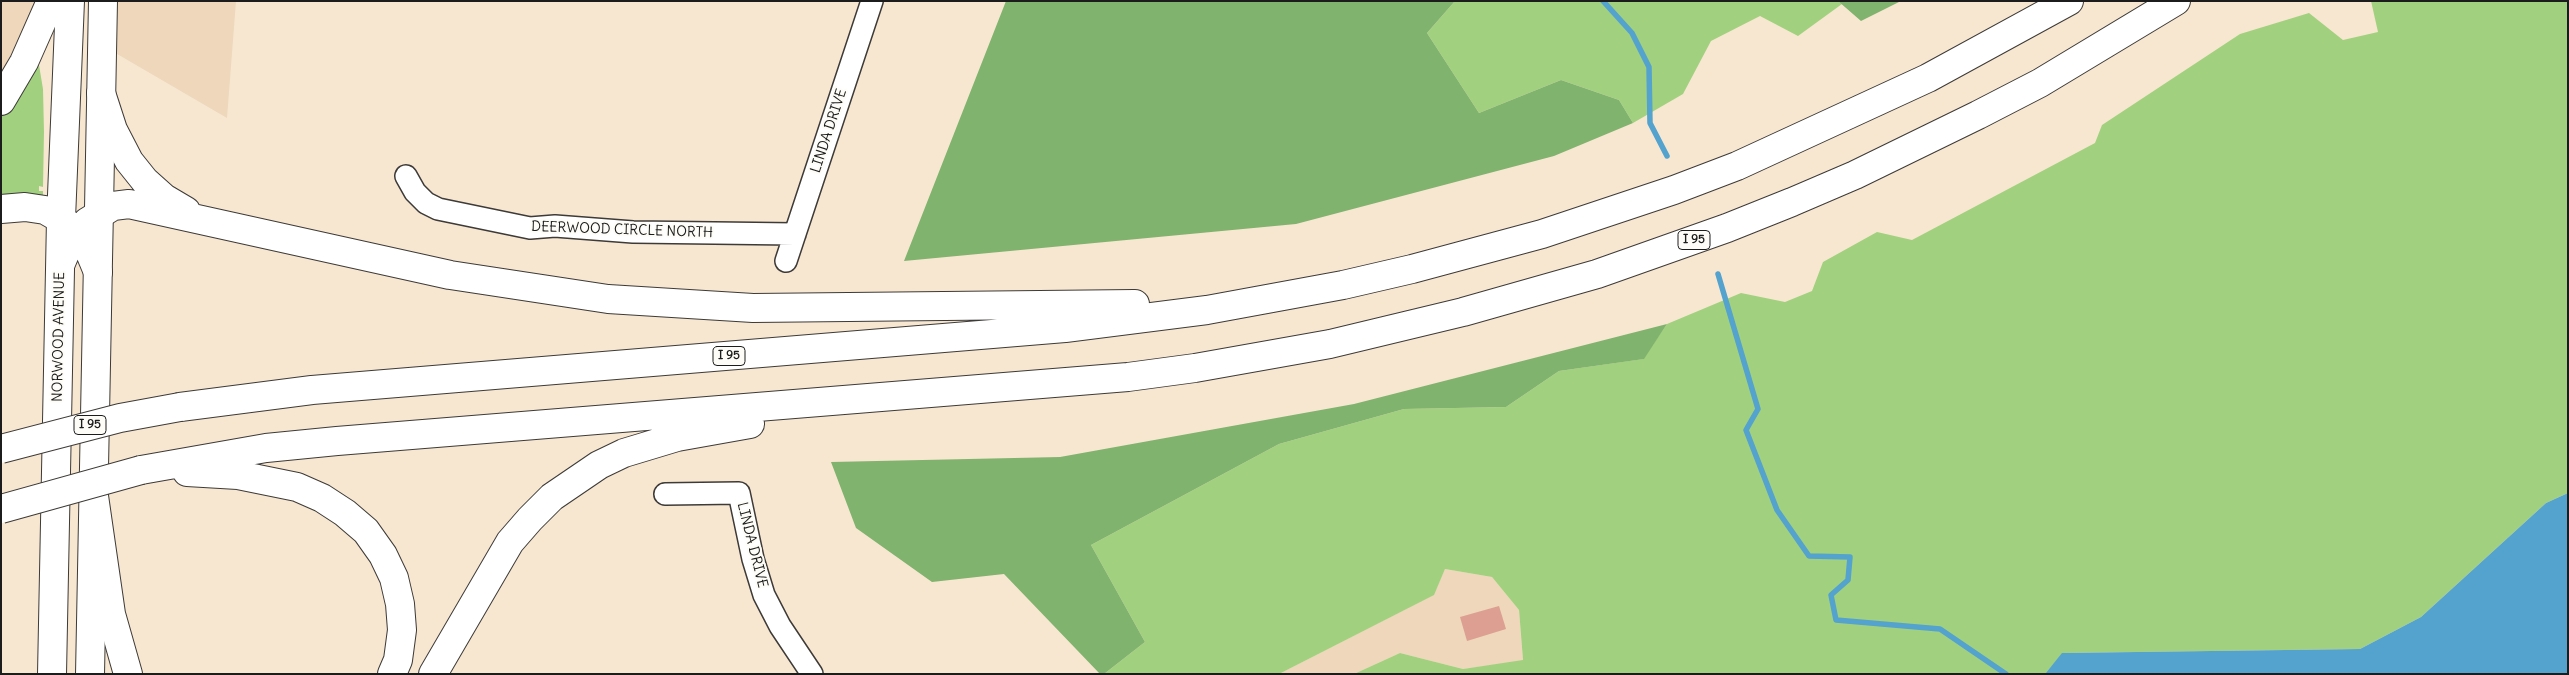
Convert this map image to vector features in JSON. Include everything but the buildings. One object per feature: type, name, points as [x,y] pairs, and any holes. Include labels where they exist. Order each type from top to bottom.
[{"type":"main road","points":[[1,101],[24,62],[52,1]]},
{"type":"main road","points":[[69,225],[70,1]]},
{"type":"main road","points":[[90,674],[103,1]]},
{"type":"main road","name":"I 95","points":[[1,449],[102,422],[180,407],[312,390],[1065,328],[1276,299],[1412,269],[1542,234],[1674,190],[1744,163],[1863,110],[1989,47],[2069,1]]},
{"type":"main road","name":"I 95","points":[[1,509],[141,470],[180,467],[266,448],[365,438],[1060,384],[1195,368],[1330,344],[1472,310],[1597,274],[1727,228],[1855,175],[2031,87],[2176,1]]},
{"type":"main road","points":[[101,93],[113,130],[134,168],[164,198],[198,218]]},
{"type":"main road","points":[[69,225],[113,206],[129,204],[450,275],[551,292],[617,300],[753,308],[1090,305],[1276,299]]},
{"type":"main road","points":[[1,209],[25,207],[45,210],[69,225],[88,248],[98,272]]},
{"type":"main road","name":"NORWOOD AVENUE","points":[[52,674],[61,262],[69,244],[69,225]]},
{"type":"main road","points":[[433,674],[510,542],[552,497],[599,465],[624,453],[678,437],[896,397]]},
{"type":"main road","points":[[180,467],[238,475],[297,488],[322,498],[345,513],[366,531],[383,554],[394,578],[400,604],[402,630],[398,660],[392,674]]},
{"type":"main road","points":[[94,496],[111,614],[128,674]]},
{"type":"street","name":"LINDA DRIVE","points":[[786,261],[872,1]]},
{"type":"street","name":"DEERWOOD CIRCLE NORTH","points":[[406,176],[415,192],[426,203],[438,210],[530,228],[555,226],[633,232],[795,234]]},
{"type":"street","name":"LINDA DRIVE","points":[[665,494],[739,493],[753,559],[764,595],[780,626],[812,674]]},
{"type":"shaded area","points":[[1,1],[42,1],[1,83]]},
{"type":"shaded area","points":[[114,1],[236,1],[227,118],[112,51]]},
{"type":"shaded area","points":[[1445,569],[1492,577],[1519,610],[1523,661],[1463,669],[1400,653],[1354,674],[1279,674],[1433,595]]},
{"type":"green space","points":[[1006,1],[1455,1],[1427,33],[1479,113],[1561,80],[1619,100],[1633,123],[1554,156],[1296,224],[904,261]]},
{"type":"green space","points":[[1455,1],[1838,1],[1842,4],[1798,36],[1760,16],[1711,41],[1683,94],[1633,123],[1619,100],[1561,80],[1479,113],[1427,33]]},
{"type":"green space","points":[[1838,1],[1901,1],[1861,21]]},
{"type":"green space","points":[[2371,1],[2568,1],[2568,493],[2546,503],[2421,617],[2360,649],[2063,653],[2045,674],[1354,674],[1400,653],[1463,669],[1523,660],[1519,610],[1492,577],[1445,569],[1434,595],[1279,674],[1104,674],[1145,642],[1091,545],[1279,444],[1404,409],[1506,407],[1559,371],[1643,359],[1667,324],[1741,293],[1785,302],[1812,291],[1823,262],[1877,232],[1912,240],[2095,143],[2102,125],[2240,34],[2309,13],[2343,40],[2378,32]]},
{"type":"green space","points":[[38,59],[43,89],[43,187],[39,186],[39,191],[43,191],[43,195],[1,197],[1,114]]},
{"type":"green space","points":[[1667,324],[1644,359],[1559,371],[1506,407],[1404,409],[1279,444],[1091,545],[1145,642],[1104,674],[1100,674],[1004,574],[932,582],[856,528],[831,462],[1060,457],[1354,404]]},
{"type":"water","points":[[2568,493],[2568,674],[2045,674],[2062,653],[2360,649],[2421,617],[2546,503]]},
{"type":"waterway","points":[[1603,1],[1632,33],[1649,67],[1650,123],[1667,156]]},
{"type":"waterway","points":[[1718,274],[1758,409],[1746,430],[1777,510],[1809,556],[1850,557],[1848,580],[1831,595],[1836,620],[1940,629],[2006,674]]}]
